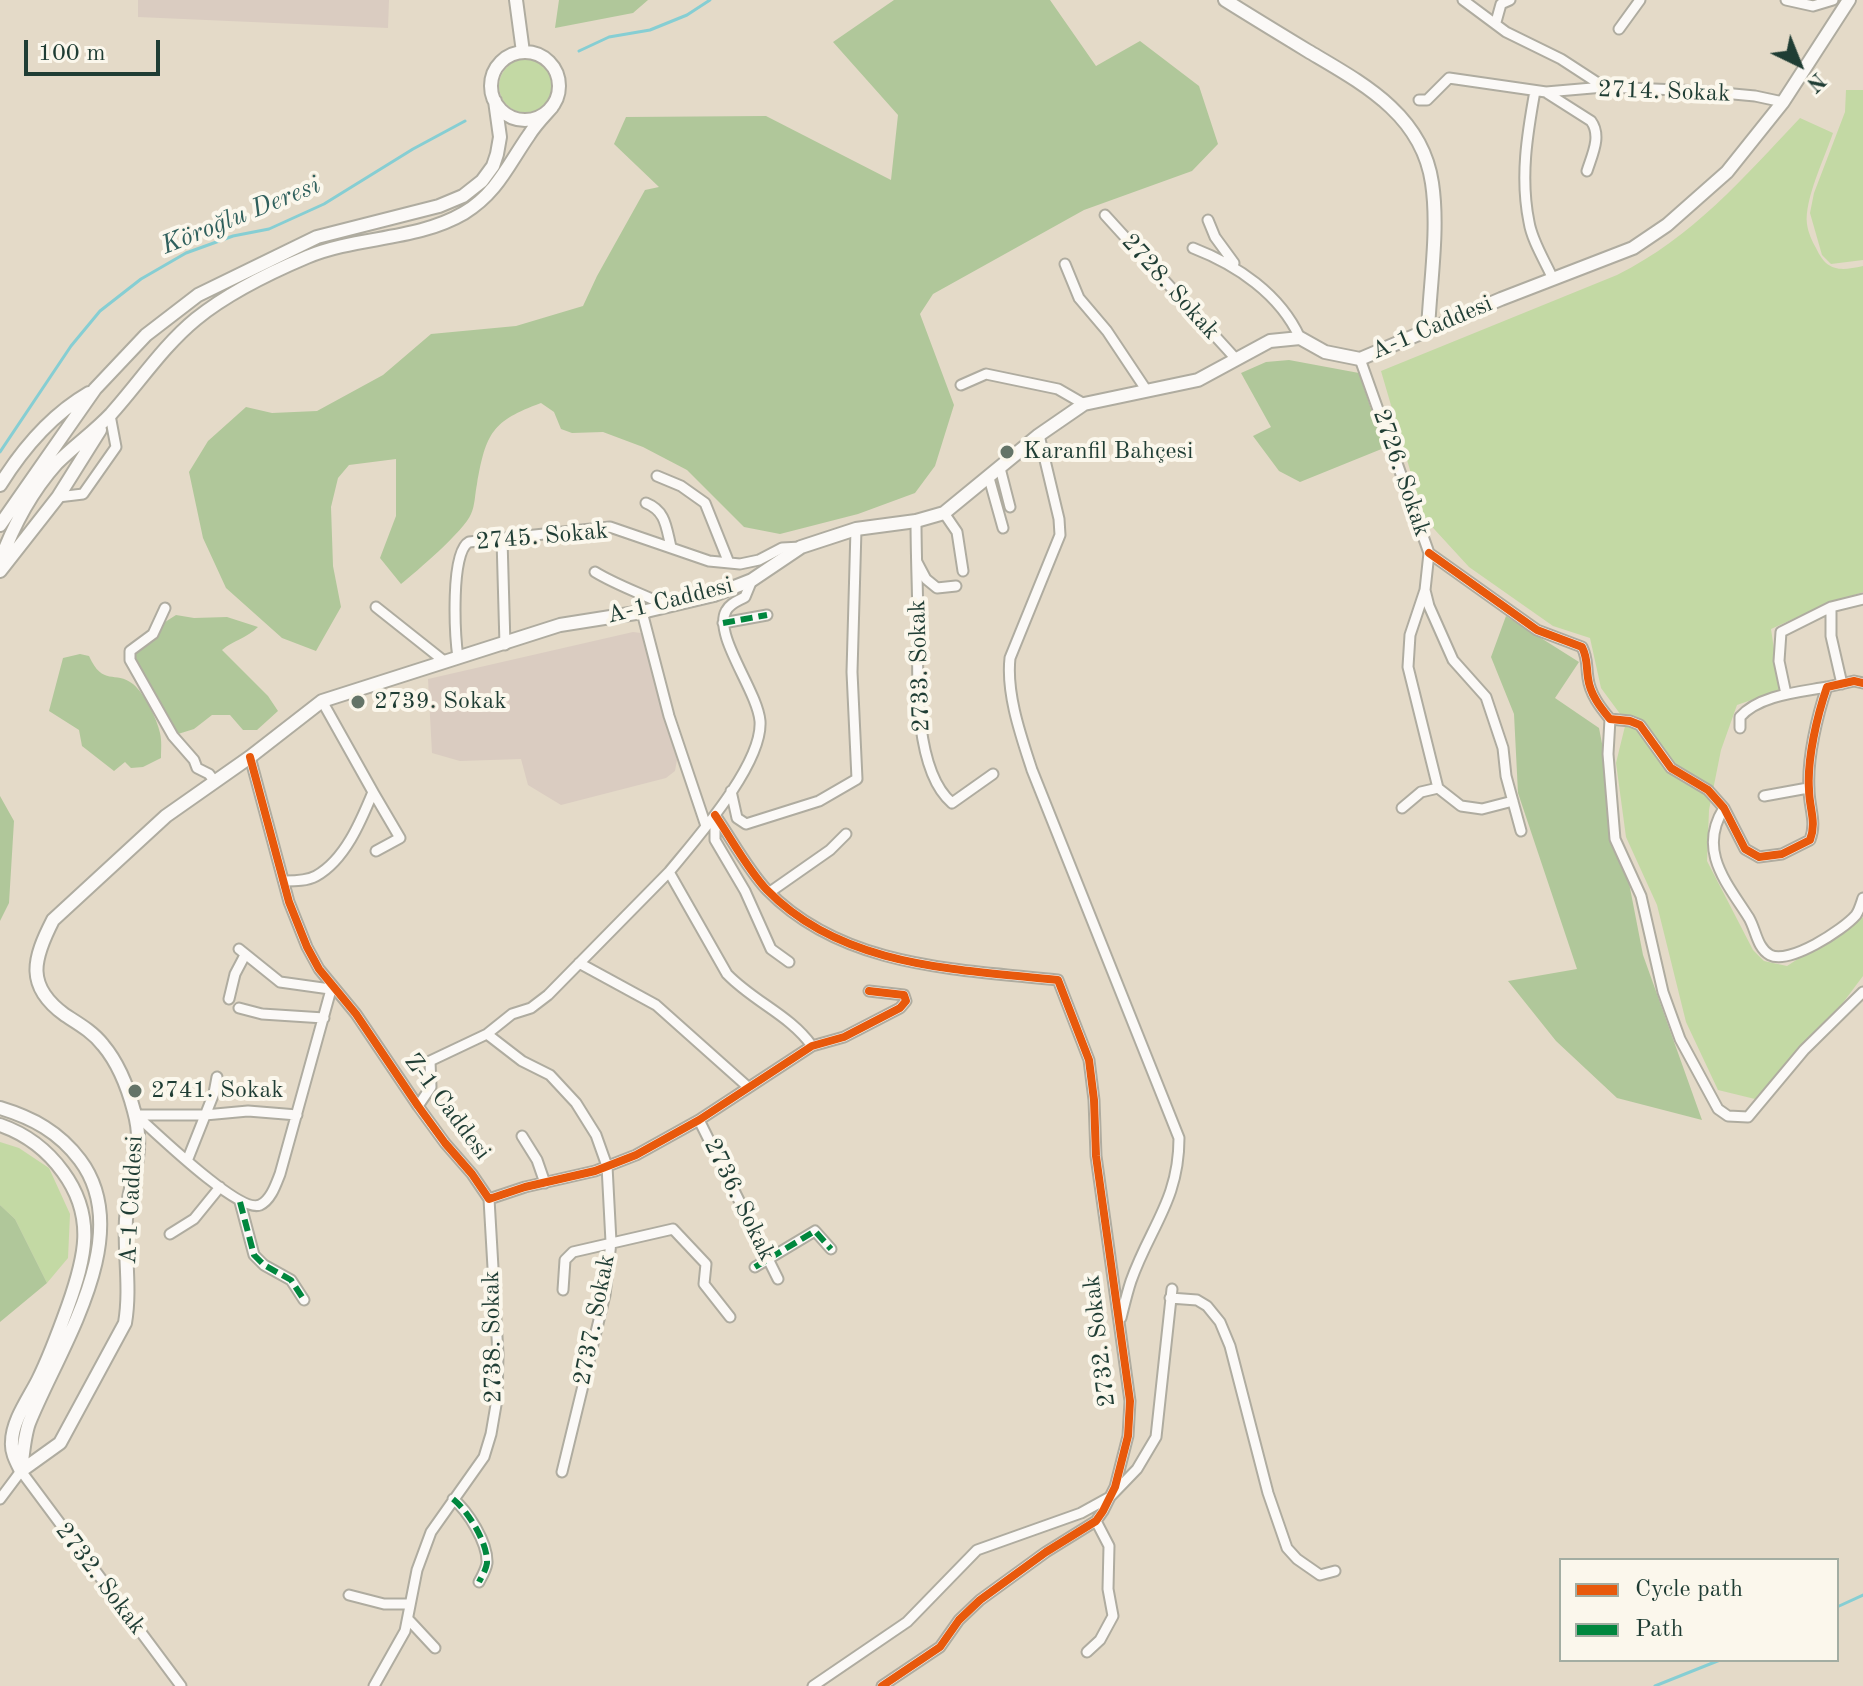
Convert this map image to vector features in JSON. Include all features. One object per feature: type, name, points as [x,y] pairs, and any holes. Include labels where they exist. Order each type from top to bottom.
[{"type":"main road","points":[[516,0],[523,52]]},
{"type":"main road","points":[[1225,0],[1384,99],[1410,126],[1427,162],[1433,184],[1428,330]]},
{"type":"main road","name":"A-1 Caddesi","points":[[21,1471],[60,1443],[125,1323],[129,1301],[127,1215],[138,1164],[136,1115],[110,1055],[85,1028],[53,1005],[41,992],[35,964],[53,920],[166,816],[322,701],[560,625],[642,612],[714,595],[752,580],[801,547],[856,529],[916,521],[944,513],[1039,435],[1084,404],[1198,380],[1270,341],[1300,338],[1325,352],[1360,359],[1633,248],[1667,225],[1727,172],[1783,102],[1849,0]]},
{"type":"main road","points":[[0,525],[95,389],[146,335],[198,295],[317,237],[412,215],[463,196],[482,181],[493,166],[500,137],[491,90],[496,69],[503,60],[523,52],[544,57],[558,74],[558,97],[530,133],[508,171],[488,194],[464,213],[425,228],[332,247],[273,273],[228,297],[195,320],[150,365],[110,415],[58,497],[0,571]]},
{"type":"main road","points":[[495,101],[501,110],[522,120],[544,115],[552,107]]},
{"type":"main road","points":[[0,485],[35,437],[64,407],[95,389]]},
{"type":"main road","points":[[0,562],[14,523],[57,464],[110,415]]},
{"type":"main road","points":[[0,1108],[51,1130],[72,1150],[97,1189],[102,1218],[100,1250],[68,1339],[28,1426],[21,1471]]},
{"type":"main road","points":[[0,1125],[35,1142],[55,1162],[80,1202],[85,1231],[83,1263],[52,1351],[11,1438],[12,1451],[21,1471]]},
{"type":"street","points":[[1463,0],[1523,41],[1584,72],[1604,87]]},
{"type":"street","points":[[1496,22],[1501,4],[1510,0]]},
{"type":"street","points":[[1619,29],[1640,0]]},
{"type":"street","points":[[1786,0],[1813,6],[1833,0]]},
{"type":"street","name":"2714. Sokak","points":[[1419,100],[1427,100],[1449,78],[1540,92],[1604,87],[1701,91],[1783,102]]},
{"type":"street","points":[[1540,92],[1526,139],[1524,174],[1529,224],[1553,279]]},
{"type":"street","name":"2714. Sokak","points":[[1540,92],[1591,121],[1596,128],[1597,137],[1587,171]]},
{"type":"street","name":"2728. Sokak","points":[[1105,215],[1236,359]]},
{"type":"street","points":[[1208,220],[1215,237],[1238,268],[1292,321],[1300,338]]},
{"type":"street","points":[[1193,248],[1238,268]]},
{"type":"street","points":[[1065,264],[1079,298],[1107,331],[1147,391]]},
{"type":"street","name":"2726. Sokak","points":[[1360,359],[1429,553],[1425,590],[1410,635],[1408,667],[1438,788]]},
{"type":"street","points":[[961,385],[986,374],[1058,389],[1084,404]]},
{"type":"street","points":[[58,497],[83,494],[116,447],[110,415]]},
{"type":"street","name":"2732. Sokak","points":[[1039,435],[1060,535],[1010,658],[1008,674],[1022,741],[1032,770],[1179,1138],[1172,1193],[1131,1281],[1119,1325]]},
{"type":"street","points":[[1000,468],[1010,507]]},
{"type":"street","points":[[657,476],[681,486],[705,503],[729,563]]},
{"type":"street","points":[[989,478],[1003,528]]},
{"type":"street","points":[[646,503],[663,514],[671,547]]},
{"type":"street","points":[[944,513],[957,532],[963,571]]},
{"type":"street","name":"2733. Sokak","points":[[916,521],[916,662],[922,738],[936,779],[945,797],[952,803],[993,774]]},
{"type":"street","name":"2745. Sokak","points":[[458,658],[456,598],[461,551],[469,542],[610,527],[709,561],[740,564],[759,560],[782,548],[801,547]]},
{"type":"street","points":[[731,791],[737,818],[746,824],[819,801],[857,779],[852,672],[856,529]]},
{"type":"street","points":[[502,539],[505,645]]},
{"type":"street","points":[[1429,553],[1537,630],[1582,647],[1589,662],[1587,676],[1593,693],[1610,719],[1608,754],[1615,839],[1641,896],[1650,926],[1658,975],[1680,1039],[1718,1109],[1728,1116],[1748,1117],[1804,1050],[1863,992]]},
{"type":"street","points":[[916,559],[926,579],[937,588],[956,586]]},
{"type":"street","points":[[595,572],[612,583],[667,606]]},
{"type":"street","points":[[418,1106],[431,1087],[430,1061],[487,1034],[512,1014],[531,1008],[548,995],[669,872],[731,791],[752,756],[760,723],[752,692],[727,642],[723,623],[725,612],[745,597],[752,580]]},
{"type":"street","name":"2726. Sokak","points":[[1425,590],[1453,660],[1486,697],[1503,748],[1521,831]]},
{"type":"street","points":[[1786,694],[1779,661],[1781,632],[1831,607],[1863,599]]},
{"type":"street","points":[[376,607],[444,661]]},
{"type":"street","points":[[1831,607],[1831,636],[1842,684]]},
{"type":"street","points":[[165,608],[160,625],[130,651],[130,660],[173,736],[197,768],[209,774],[215,782]]},
{"type":"street","points":[[642,612],[669,716],[706,826]]},
{"type":"street","points":[[723,623],[767,615]]},
{"type":"street","points":[[1740,728],[1740,717],[1747,709],[1786,694],[1863,683]]},
{"type":"street","points":[[1610,719],[1640,725],[1671,768],[1708,790],[1724,808],[1745,849],[1759,857],[1782,854],[1810,840],[1815,828],[1808,788],[1819,711],[1827,687]]},
{"type":"street","points":[[322,701],[400,838],[376,851]]},
{"type":"street","name":"Z-1 Caddesi","points":[[250,757],[289,902],[307,947],[331,988],[356,1014],[418,1106],[489,1199]]},
{"type":"street","points":[[1402,808],[1421,792],[1438,788],[1461,806],[1482,809],[1513,801]]},
{"type":"street","points":[[1764,796],[1808,788]]},
{"type":"street","points":[[285,881],[314,877],[331,864],[347,844],[373,792]]},
{"type":"street","points":[[1724,808],[1715,822],[1715,862],[1725,885],[1750,919],[1762,949],[1770,956],[1781,958],[1799,954],[1857,915],[1863,898]]},
{"type":"street","points":[[715,815],[770,892],[830,850],[846,834]]},
{"type":"street","points":[[715,815],[715,840],[756,912],[771,949],[789,962]]},
{"type":"street","points":[[669,872],[727,974],[740,987],[799,1027],[812,1046]]},
{"type":"street","name":"2732. Sokak","points":[[770,892],[796,917],[834,939],[915,965],[1058,980],[1089,1060],[1096,1156],[1130,1401],[1128,1436],[1110,1497],[1081,1513],[977,1550],[907,1622],[813,1686]]},
{"type":"street","points":[[136,1115],[187,1161],[240,1202],[259,1205],[270,1195],[280,1174],[331,988],[280,982],[242,952],[229,999]]},
{"type":"street","points":[[579,963],[656,1005],[748,1087]]},
{"type":"street","points":[[489,1199],[636,1155],[699,1120],[812,1046],[844,1037],[900,1008],[907,999],[904,995],[869,991]]},
{"type":"street","points":[[239,1008],[262,1014],[324,1018]]},
{"type":"street","name":"2737. Sokak","points":[[487,1034],[522,1061],[550,1075],[576,1103],[596,1135],[607,1166],[611,1242],[605,1295],[562,1472]]},
{"type":"street","points":[[187,1161],[217,1077]]},
{"type":"street","points":[[136,1115],[205,1115],[248,1111],[297,1115]]},
{"type":"street","name":"2736. Sokak","points":[[699,1120],[778,1279]]},
{"type":"street","points":[[522,1136],[537,1160],[545,1183]]},
{"type":"street","points":[[170,1234],[194,1219],[220,1187]]},
{"type":"street","name":"2738. Sokak","points":[[374,1686],[405,1631],[417,1570],[431,1532],[484,1457],[497,1399],[498,1354],[489,1199]]},
{"type":"street","points":[[240,1202],[257,1260],[291,1280],[304,1300]]},
{"type":"street","points":[[563,1290],[568,1255],[673,1229],[706,1264],[704,1284],[730,1317]]},
{"type":"street","points":[[755,1267],[815,1231],[831,1249]]},
{"type":"street","name":"2732. Sokak","points":[[882,1686],[940,1647],[959,1620],[980,1600],[1046,1552],[1096,1521],[1110,1497],[1137,1469],[1156,1437],[1171,1293],[1197,1300],[1207,1306],[1220,1322],[1230,1346],[1268,1493],[1287,1548],[1320,1575],[1335,1571]]},
{"type":"street","points":[[0,1499],[21,1471]]},
{"type":"street","name":"2732. Sokak","points":[[21,1471],[181,1686]]},
{"type":"street","points":[[453,1499],[474,1523],[487,1558],[485,1572],[479,1582]]},
{"type":"street","points":[[1087,1652],[1100,1640],[1113,1616],[1108,1589],[1109,1546],[1096,1521]]},
{"type":"street","points":[[349,1595],[384,1604],[410,1604]]},
{"type":"street","points":[[408,1619],[435,1648]]},
{"type":"shaded area","points":[[138,0],[389,0],[388,28],[138,17]]},
{"type":"shaded area","points":[[633,632],[641,633],[646,639],[677,760],[675,771],[666,778],[561,805],[528,785],[521,759],[460,761],[432,753],[428,679]]},
{"type":"green space","points":[[559,0],[648,0],[633,13],[555,28]]},
{"type":"green space","points":[[894,0],[1050,0],[1096,66],[1140,41],[1199,86],[1218,144],[1192,171],[1084,210],[933,294],[920,314],[954,405],[935,466],[915,493],[858,514],[780,534],[744,527],[687,470],[643,447],[603,432],[572,433],[561,429],[554,412],[541,403],[512,416],[494,431],[484,452],[473,507],[467,521],[401,584],[380,558],[396,516],[396,459],[349,465],[338,478],[331,507],[333,566],[341,607],[316,651],[282,638],[226,588],[203,538],[189,472],[208,441],[246,407],[272,413],[317,411],[383,375],[431,334],[516,326],[583,306],[645,190],[659,187],[614,144],[626,117],[766,116],[891,180],[898,115],[833,42]]},
{"type":"green space","points":[[526,59],[537,61],[545,67],[551,75],[551,97],[545,105],[537,111],[526,113],[515,111],[507,105],[501,97],[499,86],[501,75],[507,67],[515,61]]},
{"type":"green space","points":[[1846,90],[1863,90],[1863,260],[1831,264],[1822,255],[1810,213],[1814,193],[1845,112]]},
{"type":"green space","points":[[1800,118],[1833,133],[1809,203],[1807,224],[1812,239],[1820,256],[1830,266],[1848,269],[1863,266],[1863,592],[1771,629],[1780,690],[1737,705],[1721,750],[1709,810],[1707,861],[1753,950],[1764,961],[1787,966],[1863,917],[1863,976],[1839,1008],[1755,1099],[1718,1090],[1686,1022],[1657,905],[1626,837],[1616,763],[1626,722],[1601,688],[1590,638],[1553,626],[1469,567],[1424,518],[1381,371],[1617,275],[1644,260],[1670,243],[1715,205]]},
{"type":"green space","points":[[1289,360],[1359,373],[1384,448],[1300,482],[1279,471],[1253,436],[1271,427],[1241,373],[1266,362]]},
{"type":"green space","points":[[176,615],[227,617],[258,627],[222,650],[268,696],[278,711],[257,730],[243,730],[230,715],[212,715],[194,729],[178,734],[165,717],[143,679],[136,657],[137,649],[145,639]]},
{"type":"green space","points":[[1506,616],[1579,662],[1555,698],[1599,728],[1643,955],[1702,1120],[1617,1098],[1556,1041],[1508,981],[1577,969],[1518,793],[1514,714],[1491,657]]},
{"type":"green space","points":[[80,654],[89,656],[104,675],[127,680],[142,694],[158,727],[161,758],[143,767],[131,768],[125,762],[114,771],[82,746],[79,730],[49,711],[63,658]]},
{"type":"green space","points":[[0,796],[14,821],[9,903],[0,921]]},
{"type":"green space","points":[[0,1142],[19,1148],[49,1168],[70,1214],[68,1258],[47,1283],[15,1219],[0,1205]]},
{"type":"green space","points":[[0,1205],[15,1219],[47,1283],[0,1322]]},
{"type":"waterway","name":"Köroğlu Deresi","points":[[579,51],[609,37],[650,30],[687,15],[710,0]]},
{"type":"waterway","name":"Köroğlu Deresi","points":[[0,452],[71,346],[100,311],[141,279],[186,253],[233,236],[269,229],[324,204],[465,121]]},
{"type":"waterway","points":[[1839,1606],[1863,1595]]},
{"type":"waterway","points":[[1655,1686],[1715,1662]]},
{"type":"marked path","points":[[723,623],[767,615]]},
{"type":"marked path","points":[[240,1202],[254,1255],[264,1265],[291,1280],[304,1300]]},
{"type":"marked path","points":[[755,1267],[815,1231],[831,1249]]},
{"type":"marked path","points":[[453,1499],[471,1519],[484,1546],[487,1563],[479,1582]]},
{"type":"cycle path","points":[[1429,553],[1537,630],[1582,647],[1591,689],[1610,719],[1640,725],[1671,768],[1708,790],[1724,808],[1745,849],[1759,857],[1782,854],[1810,840],[1813,827],[1809,796],[1811,751],[1827,687],[1854,681],[1863,683]]},
{"type":"cycle path","points":[[250,757],[289,902],[307,947],[319,969],[356,1014],[418,1106],[489,1199],[525,1187],[595,1171],[636,1155],[699,1120],[812,1046],[844,1037],[900,1008],[906,1001],[904,995],[869,991]]},
{"type":"cycle path","points":[[715,815],[746,864],[767,890],[797,916],[830,935],[866,950],[903,960],[1058,980],[1089,1060],[1096,1156],[1130,1401],[1128,1436],[1115,1487],[1096,1521],[1046,1552],[980,1600],[959,1620],[940,1647],[882,1686]]},
{"type":"place","name":"Karanfil Bahçesi","points":[[1007,452]]},
{"type":"place","name":"2739. Sokak","points":[[358,702]]},
{"type":"place","name":"2741. Sokak","points":[[135,1091]]}]
